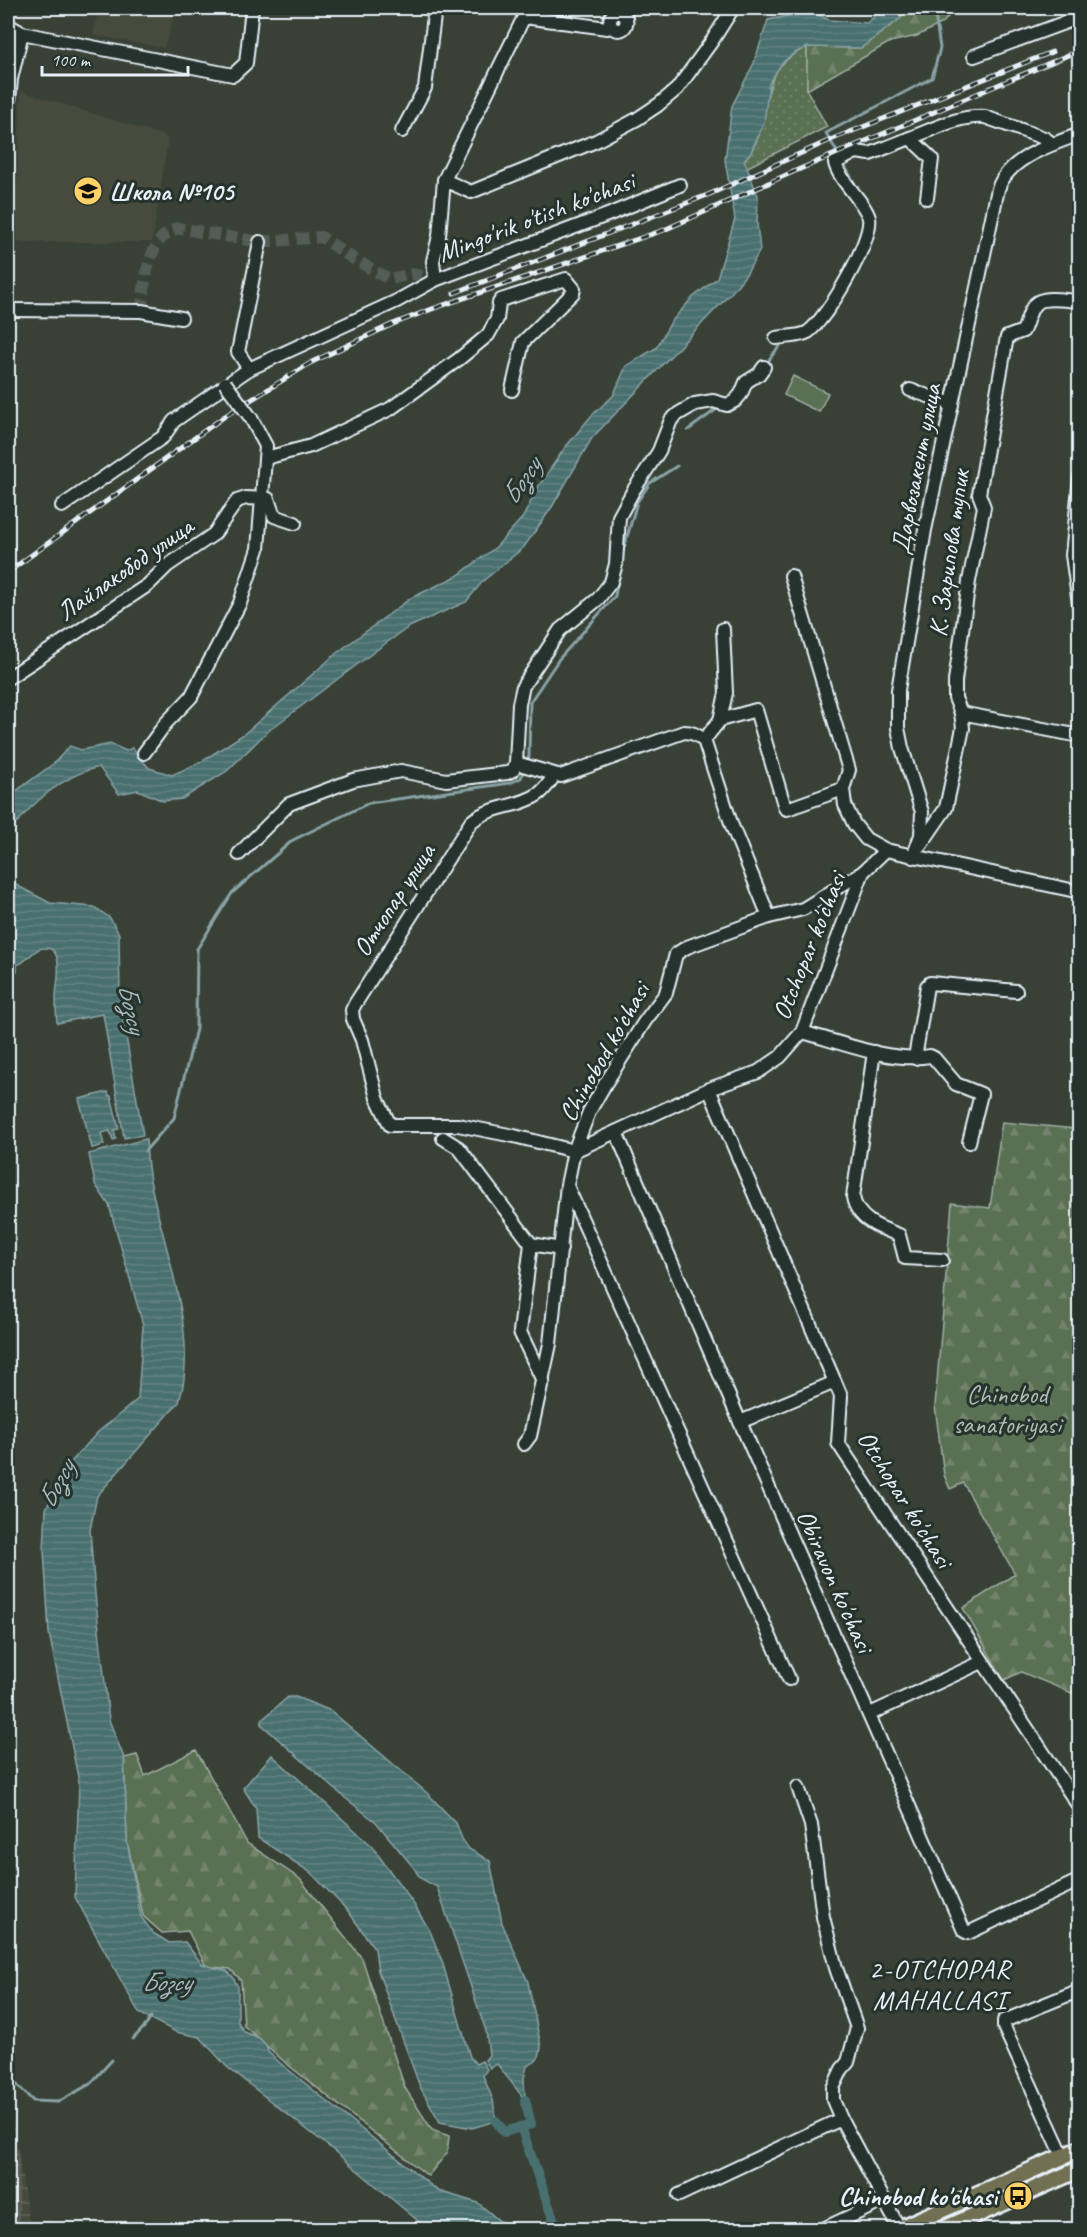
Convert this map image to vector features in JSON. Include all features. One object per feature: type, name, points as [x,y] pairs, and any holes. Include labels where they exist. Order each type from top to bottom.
[{"type":"main road","points":[[898,2229],[1080,2149]]},
{"type":"main road","points":[[942,2229],[1080,2169]]},
{"type":"main road","points":[[1019,2175],[1027,2192]]},
{"type":"street","points":[[8,25],[22,33],[233,75],[246,63],[252,8]]},
{"type":"street","points":[[402,131],[425,88],[435,8]]},
{"type":"street","points":[[444,180],[471,192],[596,141],[637,119],[677,90],[733,8]]},
{"type":"street","name":"Mingo'rik o'tish ko'chasi","points":[[611,27],[524,12],[444,180],[439,236],[433,261],[435,280],[680,185]]},
{"type":"street","points":[[975,56],[1080,17]]},
{"type":"street","points":[[8,112],[11,79],[22,33]]},
{"type":"street","points":[[776,338],[808,332],[822,317],[847,280],[868,228],[868,217],[835,163],[856,152],[870,154],[957,120],[976,116],[985,117],[1044,138],[1053,144]]},
{"type":"street","name":"Дарвозакент улица","points":[[913,857],[921,835],[922,812],[902,748],[897,710],[898,690],[925,530],[1001,181],[1014,165],[1053,144],[1080,134]]},
{"type":"street","points":[[910,138],[932,159],[927,198]]},
{"type":"street","points":[[249,369],[238,352],[260,242]]},
{"type":"street","points":[[266,458],[311,447],[390,410],[488,335],[497,319],[501,300],[566,279],[574,289],[573,292],[523,342],[512,390]]},
{"type":"street","points":[[62,506],[163,437],[174,421],[225,383],[249,369],[355,321],[435,280]]},
{"type":"street","name":"К. Зарипова тупик","points":[[913,857],[946,808],[963,728],[961,712],[955,698],[958,652],[984,507],[979,494],[1007,337],[1023,331],[1037,302],[1043,300],[1080,301]]},
{"type":"street","points":[[8,310],[141,311],[182,318]]},
{"type":"street","points":[[239,854],[289,804],[353,780],[401,771],[446,780],[507,773],[513,770],[516,763],[519,704],[523,686],[560,630],[598,599],[611,582],[616,564],[619,517],[633,490],[659,451],[671,420],[695,404],[710,401],[727,405],[735,401],[746,382],[759,374],[764,367]]},
{"type":"street","points":[[144,753],[166,723],[191,698],[240,603],[258,549],[266,446],[251,418],[225,383]]},
{"type":"street","points":[[910,390],[952,404]]},
{"type":"street","points":[[1080,477],[1072,555],[1080,611]]},
{"type":"street","name":"Лайлакобод улица","points":[[8,678],[148,585],[167,566],[214,534],[237,501],[246,498],[261,498]]},
{"type":"street","points":[[261,498],[268,499],[274,516],[295,523]]},
{"type":"street","points":[[791,576],[849,770],[843,789],[844,805],[854,824],[866,839],[886,850],[913,857],[1080,892]]},
{"type":"street","points":[[704,740],[720,720],[726,693],[723,629]]},
{"type":"street","points":[[720,720],[757,710],[785,808],[843,789]]},
{"type":"street","points":[[961,712],[1080,736]]},
{"type":"street","points":[[516,763],[561,776],[684,732],[693,733],[704,740],[732,826],[770,917]]},
{"type":"street","name":"Отчопар улица","points":[[555,775],[541,792],[528,800],[505,806],[471,822],[352,1010],[377,1098],[390,1125],[458,1125],[574,1151]]},
{"type":"street","name":"Otchopar ko'chasi","points":[[574,1151],[709,1089],[758,1072],[780,1057],[802,1032],[863,872],[886,850]]},
{"type":"street","name":"Chinobod ko'chasi","points":[[524,1444],[530,1436],[550,1344],[567,1185],[574,1151],[589,1112],[605,1084],[645,1021],[666,993],[679,951],[770,917],[802,909],[863,872]]},
{"type":"street","points":[[915,1058],[927,986],[930,983],[1016,991]]},
{"type":"street","points":[[802,1032],[874,1052],[915,1058],[930,1056],[956,1084],[981,1094],[969,1142]]},
{"type":"street","points":[[874,1052],[853,1197],[855,1206],[873,1224],[899,1235],[905,1258],[942,1260]]},
{"type":"street","name":"Otchopar ko'chasi","points":[[709,1089],[841,1396],[838,1443],[1080,1808]]},
{"type":"street","name":"Obiravon ko'chasi","points":[[616,1132],[740,1422],[964,1931],[968,1933],[1080,1880]]},
{"type":"street","points":[[443,1138],[459,1148],[470,1161],[531,1244],[520,1332],[543,1382]]},
{"type":"street","points":[[567,1185],[789,1679]]},
{"type":"street","points":[[531,1244],[561,1249]]},
{"type":"street","points":[[740,1422],[835,1382]]},
{"type":"street","points":[[870,1714],[982,1662]]},
{"type":"street","points":[[798,1787],[811,1825],[823,1917],[836,1968],[857,2028],[848,2062],[833,2088],[833,2100],[883,2200],[893,2214],[898,2229]]},
{"type":"street","points":[[1063,2156],[1004,2027],[1004,2021],[1080,1990]]},
{"type":"street","points":[[679,2195],[841,2119]]},
{"type":"street","points":[[821,2229],[883,2200]]},
{"type":"shaded area","points":[[99,8],[177,8],[164,48],[93,35]]},
{"type":"shaded area","points":[[184,8],[239,8],[238,16]]},
{"type":"shaded area","name":"Школа №105","points":[[21,91],[164,136],[168,140],[152,242],[14,242]]},
{"type":"shaded area","points":[[8,2108],[11,2108],[29,2222],[51,2220],[52,2229],[8,2229]]},
{"type":"green space","points":[[905,8],[955,8],[943,23],[917,36],[890,42],[807,90],[807,47],[861,48],[901,18]]},
{"type":"green space","points":[[807,47],[807,90],[827,127],[746,168],[744,160],[755,145],[761,130],[771,84],[777,70],[789,58]]},
{"type":"green space","points":[[793,376],[828,393],[819,412],[784,395]]},
{"type":"green space","name":"Chinobod sanatoriyasi","points":[[1002,1122],[1077,1129],[1079,1124],[1079,1696],[1021,1672],[1004,1680],[963,1608],[1015,1574],[963,1483],[950,1489],[944,1475],[935,1406],[952,1203],[990,1208]]},
{"type":"green space","points":[[196,1750],[247,1843],[300,1879],[362,1958],[405,2088],[432,2130],[449,2136],[447,2153],[428,2176],[287,2064],[244,2026],[241,1980],[230,1969],[206,1966],[188,1931],[162,1933],[143,1916],[127,1841],[124,1758],[137,1755],[145,1776]]},
{"type":"water","name":"Бозсу","points":[[883,8],[905,8],[901,18],[861,48],[807,47],[782,63],[769,83],[764,123],[751,152],[744,160],[758,196],[757,224],[760,250],[747,273],[732,292],[592,438],[552,507],[524,547],[483,581],[466,602],[409,627],[268,731],[227,771],[182,799],[163,801],[138,790],[119,794],[99,767],[59,784],[37,802],[8,833],[8,797],[53,764],[70,746],[81,750],[111,744],[126,751],[132,748],[149,768],[172,775],[201,762],[244,734],[338,652],[411,598],[457,576],[496,547],[523,517],[540,484],[564,449],[592,415],[613,396],[626,366],[656,348],[671,322],[692,298],[717,278],[735,219],[725,160],[732,106],[754,63],[768,20],[810,11],[830,20],[867,23]]},
{"type":"water","name":"Бозсу","points":[[8,871],[16,885],[50,903],[94,907],[110,918],[119,934],[120,1002],[143,1135],[124,1138],[103,1014],[57,1023],[58,966],[55,953],[51,949],[40,949],[17,965],[17,971],[8,971]]},
{"type":"water","name":"Бозсу","points":[[108,1092],[119,1129],[114,1130],[116,1139],[113,1140],[110,1131],[101,1133],[104,1145],[92,1148],[79,1099]]},
{"type":"water","name":"Бозсу","points":[[146,1139],[149,1175],[182,1320],[185,1349],[184,1376],[179,1402],[97,1496],[90,1530],[109,1720],[124,1758],[127,1841],[141,1917],[153,1933],[169,1943],[185,1942],[202,1964],[227,1971],[233,1977],[238,1987],[238,2022],[244,2032],[259,2038],[266,2045],[268,2052],[280,2063],[438,2191],[478,2203],[509,2229],[428,2229],[328,2146],[227,2067],[200,2037],[176,2032],[139,2013],[75,1897],[79,1782],[49,1633],[44,1550],[46,1509],[62,1472],[98,1432],[138,1399],[143,1325],[109,1205],[95,1184],[89,1154]]},
{"type":"water","points":[[288,1697],[296,1697],[331,1711],[427,1793],[456,1823],[469,1849],[490,1861],[502,1923],[528,1982],[541,2047],[537,2059],[527,2066],[524,2078],[525,2100],[497,2064],[490,2068],[485,2060],[489,2055],[486,2031],[437,1887],[420,1878],[376,1822],[261,1724],[263,1719]]},
{"type":"water","points":[[272,1755],[371,1845],[413,1903],[430,1931],[442,1961],[470,2057],[476,2064],[482,2061],[487,2069],[483,2076],[493,2100],[496,2121],[472,2128],[440,2122],[420,2087],[378,1971],[375,1949],[348,1911],[310,1872],[258,1838],[256,1808],[243,1788]]},
{"type":"waterway","points":[[840,157],[826,133],[932,78],[940,48],[934,8]]},
{"type":"waterway","points":[[843,163],[859,191]]},
{"type":"waterway","points":[[767,367],[770,358],[784,341]]},
{"type":"waterway","points":[[688,430],[717,409],[722,408]]},
{"type":"waterway","points":[[623,551],[637,502],[650,483],[677,466]]},
{"type":"waterway","points":[[527,763],[530,702],[559,659],[615,596],[618,578]]},
{"type":"waterway","points":[[145,1151],[174,1118],[196,1029],[197,949],[232,893],[293,840],[369,803],[510,783],[521,778],[524,769]]},
{"type":"waterway","points":[[133,2039],[151,2017]]},
{"type":"waterway","points":[[8,2076],[33,2101],[58,2102],[90,2084],[112,2060]]},
{"type":"waterway","points":[[525,2100],[531,2124],[521,2127],[557,2230]]},
{"type":"waterway","points":[[496,2121],[504,2132],[521,2127]]},
{"type":"tunnel","points":[[141,311],[146,275],[153,252],[167,234],[178,228],[260,242],[321,237],[389,279],[413,274],[435,280]]},
{"type":"railway","points":[[8,572],[225,416],[312,362],[393,324],[432,309],[664,230],[793,172],[1080,50]]},
{"type":"railway","points":[[454,293],[710,194],[835,138],[1052,52]]},
{"type":"place","name":"Школа №105","points":[[88,191]]},
{"type":"place","name":"Chinobod ko'chasi","points":[[1018,2196]]},
{"type":"district","name":"2-OTCHOPAR MAHALLASI","points":[[940,1984]]}]
